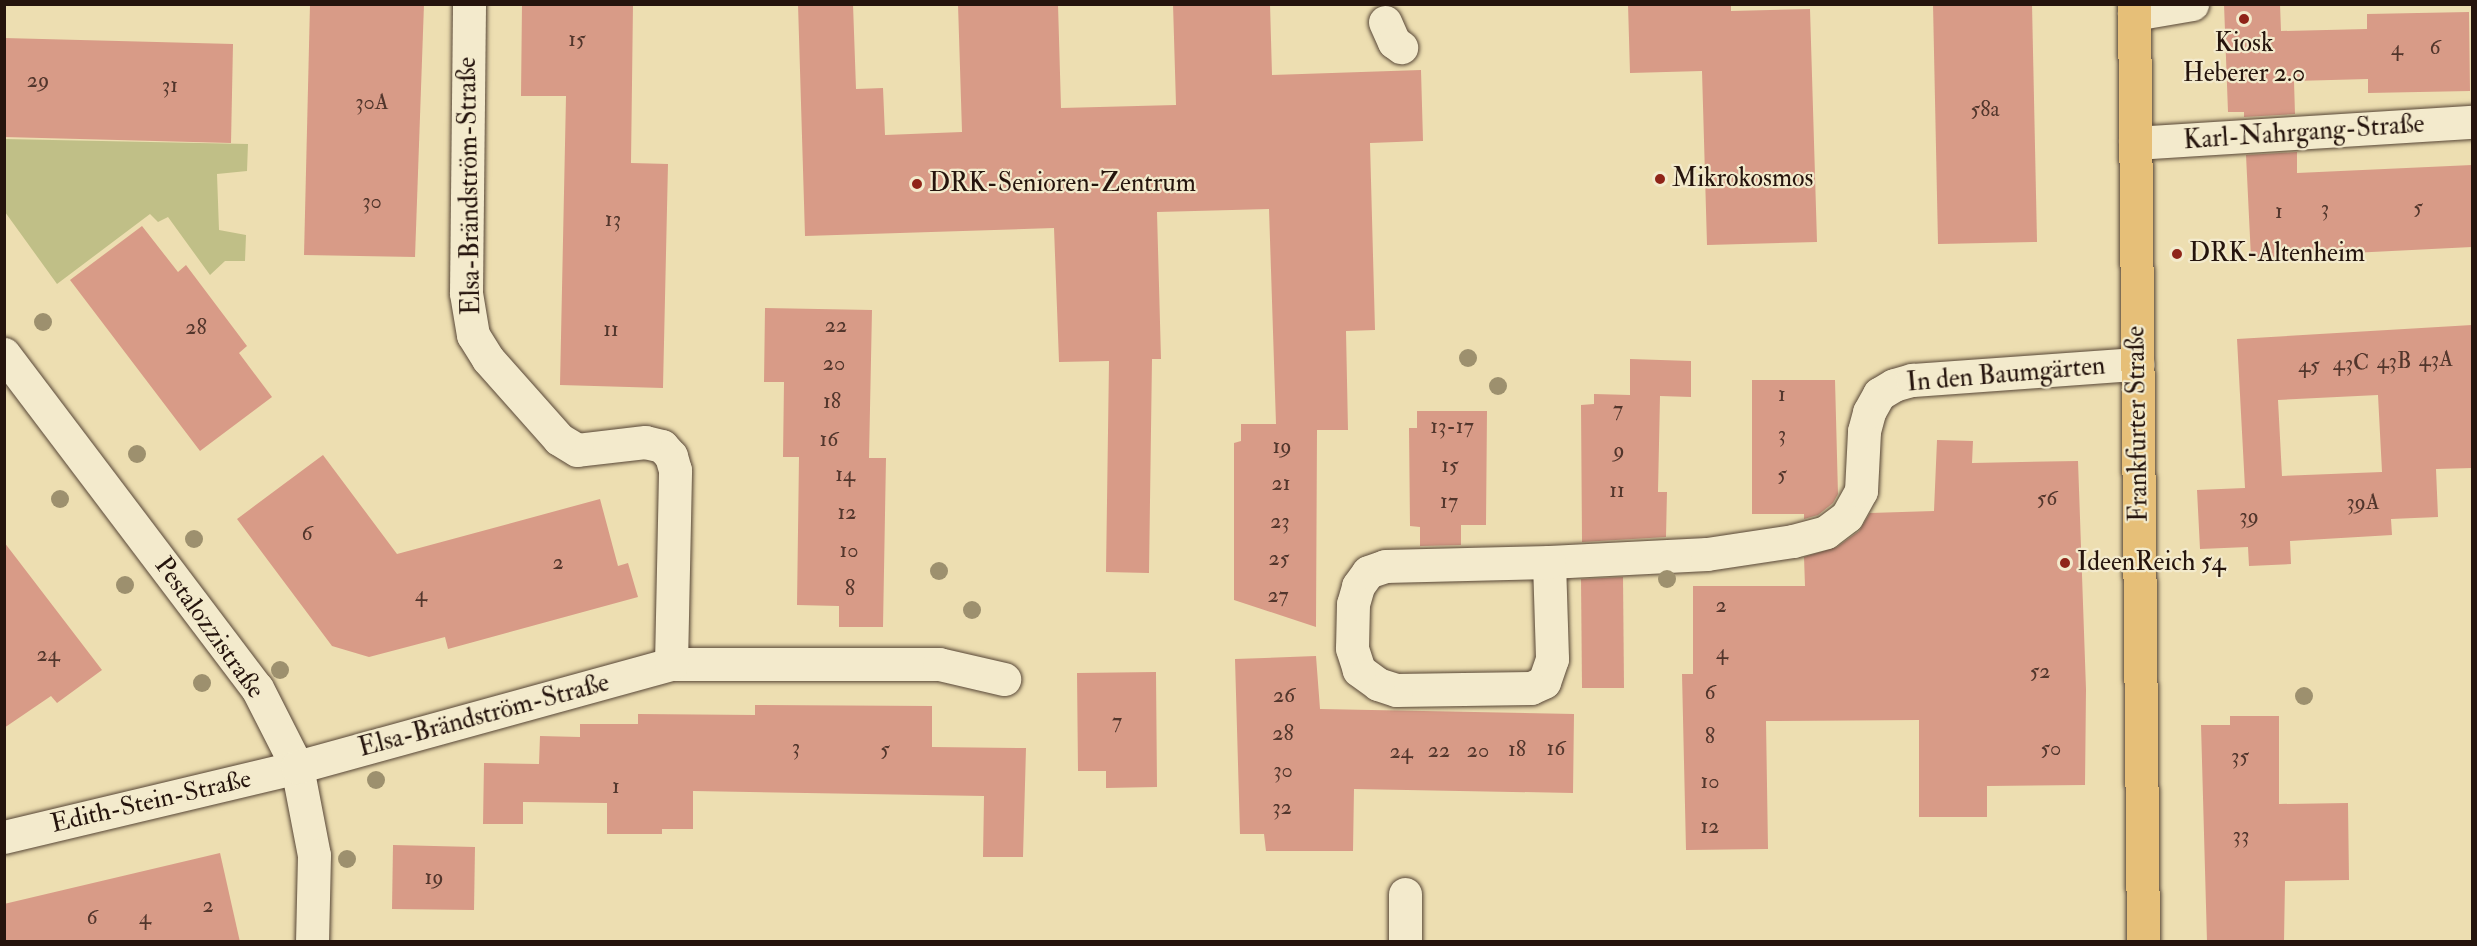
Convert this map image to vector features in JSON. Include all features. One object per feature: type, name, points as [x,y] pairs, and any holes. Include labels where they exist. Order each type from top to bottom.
[{"type":"main road","name":"Frankfurter Straße","points":[[2134,9],[2143,942]]},
{"type":"street","name":"Elsa-Brändström-Straße","points":[[469,4],[466,282],[473,335],[488,359],[559,439],[577,450],[645,442],[662,446],[671,456],[675,470],[671,664]]},
{"type":"street","name":"Frankfurter Straße","points":[[2134,9],[2192,4]]},
{"type":"street","name":"Karl-Nahrgang-Straße","points":[[2135,143],[2472,122]]},
{"type":"street","name":"Pestalozzistraße","points":[[4,354],[257,688],[297,767],[314,855],[312,942]]},
{"type":"street","name":"In den Baumgärten","points":[[1549,562],[1552,659],[1544,682],[1532,688],[1396,690],[1378,684],[1359,670],[1352,648],[1353,604],[1358,585],[1368,572],[1385,566],[1549,562],[1707,554],[1793,541],[1826,532],[1847,516],[1861,491],[1864,431],[1869,412],[1879,394],[1894,385],[1912,380],[2137,364]]},
{"type":"street","name":"Elsa-Brändström-Straße","points":[[297,767],[671,664],[939,664],[1004,680]]},
{"type":"street","name":"Edith-Stein-Straße","points":[[4,837],[297,767]]},
{"type":"street","points":[[1405,894],[1405,942]]},
{"type":"shaded area","points":[[4,139],[248,144],[247,171],[217,174],[219,230],[246,235],[245,261],[225,261],[210,275],[168,217],[158,222],[150,214],[57,284],[5,212]]},
{"type":"building","points":[[310,4],[424,4],[415,257],[304,255]]},
{"type":"building","points":[[522,4],[633,4],[631,163],[668,164],[663,388],[560,385],[566,96],[521,96]]},
{"type":"building","name":"DRK-Senioren-Zentrum","points":[[798,4],[853,4],[856,89],[883,88],[885,135],[962,132],[958,4],[1058,4],[1061,108],[1176,105],[1173,4],[1270,4],[1272,75],[1421,70],[1423,141],[1370,143],[1375,330],[1346,331],[1348,430],[1317,430],[1316,627],[1234,600],[1234,443],[1241,441],[1241,424],[1276,424],[1269,209],[1157,212],[1161,359],[1152,359],[1149,573],[1106,572],[1109,361],[1059,362],[1054,228],[805,236]]},
{"type":"building","points":[[1628,4],[1731,4],[1731,11],[1810,9],[1817,242],[1707,245],[1702,71],[1630,73]]},
{"type":"building","points":[[1933,4],[2032,4],[2037,242],[1938,244]]},
{"type":"building","points":[[2224,4],[2280,4],[2281,31],[2367,29],[2367,14],[2469,12],[2470,91],[2368,93],[2368,79],[2294,81],[2295,114],[2244,117],[2244,112],[2228,112]]},
{"type":"building","points":[[4,38],[233,44],[231,143],[4,137]]},
{"type":"building","points":[[2297,152],[2297,173],[2472,165],[2472,247],[2251,258],[2246,155]]},
{"type":"building","points":[[142,226],[178,272],[186,265],[247,346],[239,353],[272,397],[200,451],[70,280]]},
{"type":"building","points":[[765,308],[872,310],[869,458],[886,458],[883,627],[839,627],[839,606],[797,605],[799,457],[783,457],[784,382],[764,382]]},
{"type":"building","points":[[2472,325],[2472,468],[2436,469],[2438,517],[2391,519],[2392,535],[2290,541],[2291,564],[2249,566],[2248,547],[2200,549],[2197,490],[2245,488],[2237,339]],"holes":[[[2378,395],[2382,472],[2282,476],[2278,400]]]},
{"type":"building","points":[[1630,359],[1691,361],[1691,397],[1660,396],[1658,492],[1667,492],[1666,537],[1582,542],[1581,405],[1594,404],[1594,394],[1630,395]]},
{"type":"building","points":[[1752,380],[1835,380],[1838,494],[1833,503],[1818,515],[1804,519],[1804,514],[1752,514]]},
{"type":"building","points":[[1417,411],[1487,411],[1486,525],[1461,525],[1461,545],[1420,546],[1420,527],[1410,526],[1409,428],[1417,428]]},
{"type":"building","points":[[1937,440],[1973,441],[1972,463],[2078,461],[2086,689],[2085,785],[1987,786],[1987,817],[1919,817],[1919,720],[1766,721],[1768,849],[1686,850],[1682,674],[1693,674],[1693,586],[1805,586],[1804,557],[1837,547],[1859,531],[1870,513],[1934,511]]},
{"type":"building","points":[[323,455],[397,554],[600,499],[618,566],[628,563],[638,597],[448,649],[445,637],[369,657],[332,646],[237,519]]},
{"type":"building","points":[[4,542],[102,670],[57,703],[51,696],[4,728]]},
{"type":"building","points":[[1623,577],[1624,688],[1582,688],[1581,579]]},
{"type":"building","points":[[1316,656],[1320,709],[1574,714],[1573,793],[1354,789],[1353,851],[1266,851],[1264,834],[1240,834],[1235,659]]},
{"type":"building","points":[[1156,672],[1157,787],[1106,788],[1106,771],[1078,771],[1077,673]]},
{"type":"building","points":[[755,705],[932,706],[932,747],[1026,748],[1023,857],[983,857],[984,796],[693,791],[693,829],[662,829],[662,834],[607,834],[607,803],[523,802],[523,824],[483,824],[484,763],[539,764],[540,736],[580,737],[580,724],[638,724],[638,714],[755,715]]},
{"type":"building","points":[[2230,716],[2279,716],[2279,804],[2348,803],[2349,880],[2285,881],[2284,942],[2207,942],[2201,725],[2230,725]]},
{"type":"building","points":[[393,845],[475,847],[474,910],[392,909]]},
{"type":"building","points":[[220,853],[240,942],[4,942],[4,904]]},
{"type":"place","name":"Kiosk Heberer 2.0","points":[[2244,19]]},
{"type":"place","name":"Mikrokosmos","points":[[1660,179]]},
{"type":"place","name":"DRK-Senioren-Zentrum","points":[[917,184]]},
{"type":"place","name":"DRK-Altenheim","points":[[2177,254]]},
{"type":"place","name":"IdeenReich 54","points":[[2065,563]]}]
